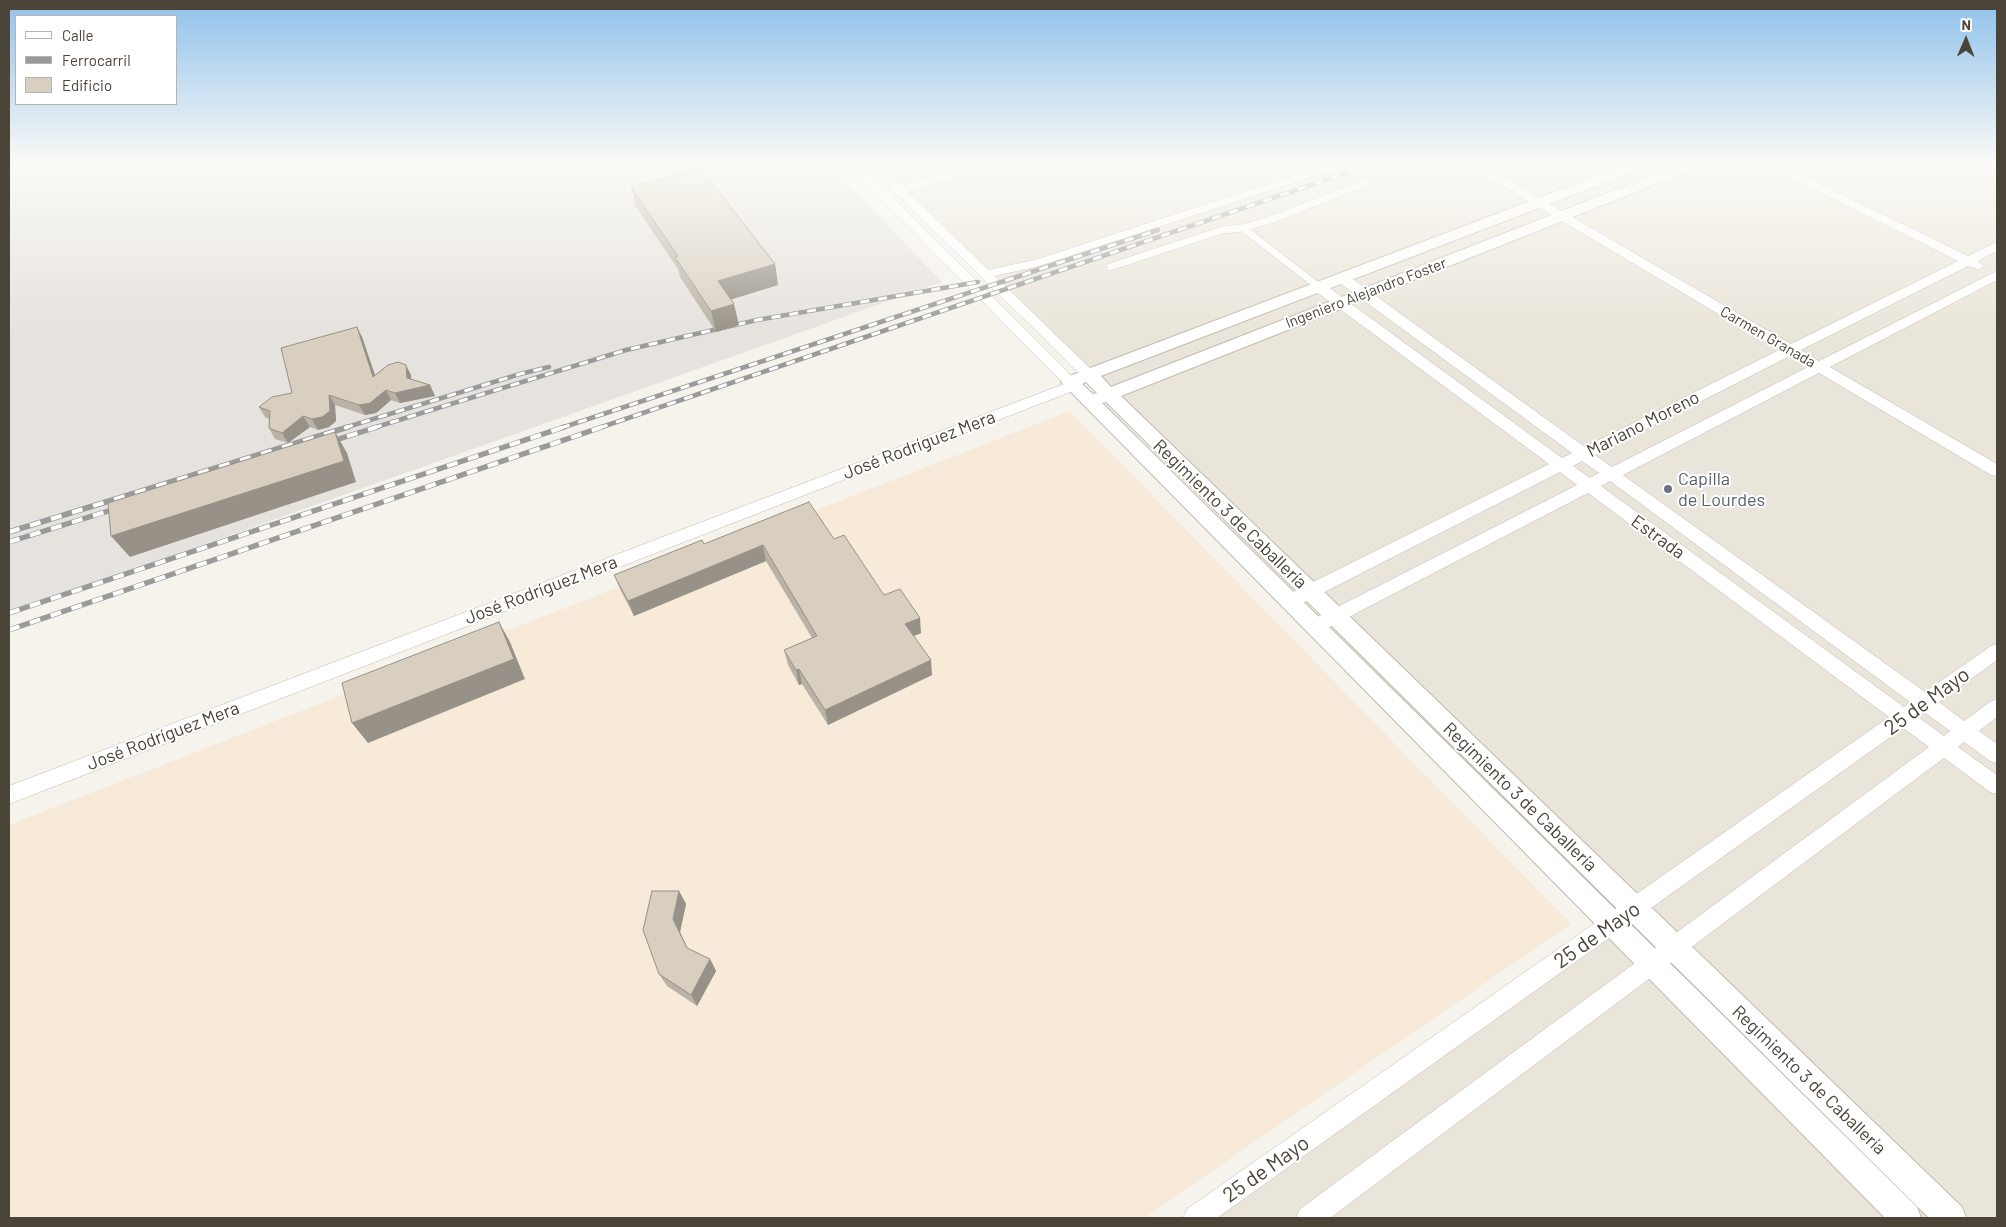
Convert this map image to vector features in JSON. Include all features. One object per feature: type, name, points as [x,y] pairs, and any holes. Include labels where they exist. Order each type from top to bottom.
[{"type":"street","points":[[908,219],[985,297],[1086,388]]},
{"type":"street","points":[[930,219],[1003,291],[1086,388]]},
{"type":"street","name":"Ingeniero Alejandro Foster","points":[[1086,388],[1319,287],[1496,219]]},
{"type":"street","name":"Ingeniero Alejandro Foster","points":[[1086,388],[1341,303],[1554,219]]},
{"type":"street","name":"Carmen Granada","points":[[1568,219],[1997,471]]},
{"type":"street","points":[[1883,219],[1997,275]]},
{"type":"street","name":"Mariano Moreno","points":[[1300,597],[1997,246]]},
{"type":"street","name":"Mariano Moreno","points":[[1324,622],[1997,275]]},
{"type":"street","name":"Estrada","points":[[1342,278],[1997,755]]},
{"type":"street","name":"Estrada","points":[[1319,287],[1997,786]]},
{"type":"street","name":"Regimiento 3 de Caballería","points":[[1086,388],[1300,597],[1650,964],[1906,1218]]},
{"type":"street","name":"José Rodríguez Mera","points":[[9,795],[1086,388]]},
{"type":"street","name":"Regimiento 3 de Caballería","points":[[1324,622],[1634,909],[1951,1218]]},
{"type":"street","name":"25 de Mayo","points":[[1196,1218],[1997,651]]},
{"type":"street","points":[[1309,1218],[1997,707]]},
{"type":"lane","points":[[986,274],[1037,263],[1171,219]]},
{"type":"lane","points":[[1110,267],[1222,230],[1243,228],[1272,219]]},
{"type":"lane","points":[[1243,228],[1319,287]]},
{"type":"shaded area","points":[[9,219],[882,219],[942,282],[9,614]]},
{"type":"shaded area","points":[[929,219],[1997,219],[1997,1218],[1196,1218],[1634,909]]},
{"type":"shaded area","points":[[1070,411],[1571,924],[1144,1218],[9,1218],[9,825]]},
{"type":"building","points":[[653,219],[740,219],[775,264],[718,281],[734,304],[711,311],[675,257],[678,256]]},
{"type":"building","points":[[357,327],[373,377],[388,365],[398,362],[406,365],[407,378],[430,385],[395,393],[386,390],[370,403],[359,405],[329,395],[330,411],[322,417],[312,419],[303,416],[282,433],[269,428],[270,411],[259,407],[272,397],[292,393],[281,348]]},
{"type":"building","points":[[335,432],[344,461],[111,536],[108,503]]},
{"type":"building","points":[[809,502],[834,539],[844,535],[884,595],[900,589],[920,618],[905,624],[931,660],[825,710],[799,669],[796,670],[784,650],[817,636],[763,545],[628,601],[614,575],[702,540],[704,544]]},
{"type":"building","points":[[499,622],[514,659],[352,723],[342,683]]},
{"type":"building","points":[[652,891],[679,891],[673,919],[687,948],[710,959],[691,995],[659,974],[643,930]]},
{"type":"railway","points":[[599,428],[1210,219]]},
{"type":"railway","points":[[563,427],[1158,230]]},
{"type":"railway","points":[[373,428],[626,350],[757,320],[978,282]]},
{"type":"railway","points":[[344,428],[520,374],[549,367]]},
{"type":"railway","points":[[9,532],[348,427]]},
{"type":"railway","points":[[326,443],[377,427]]},
{"type":"railway","points":[[9,613],[563,427]]},
{"type":"railway","points":[[9,630],[602,427]]},
{"type":"railway","points":[[9,542],[121,507]]},
{"type":"place","name":"Capilla de Lourdes","points":[[1668,489]]}]
